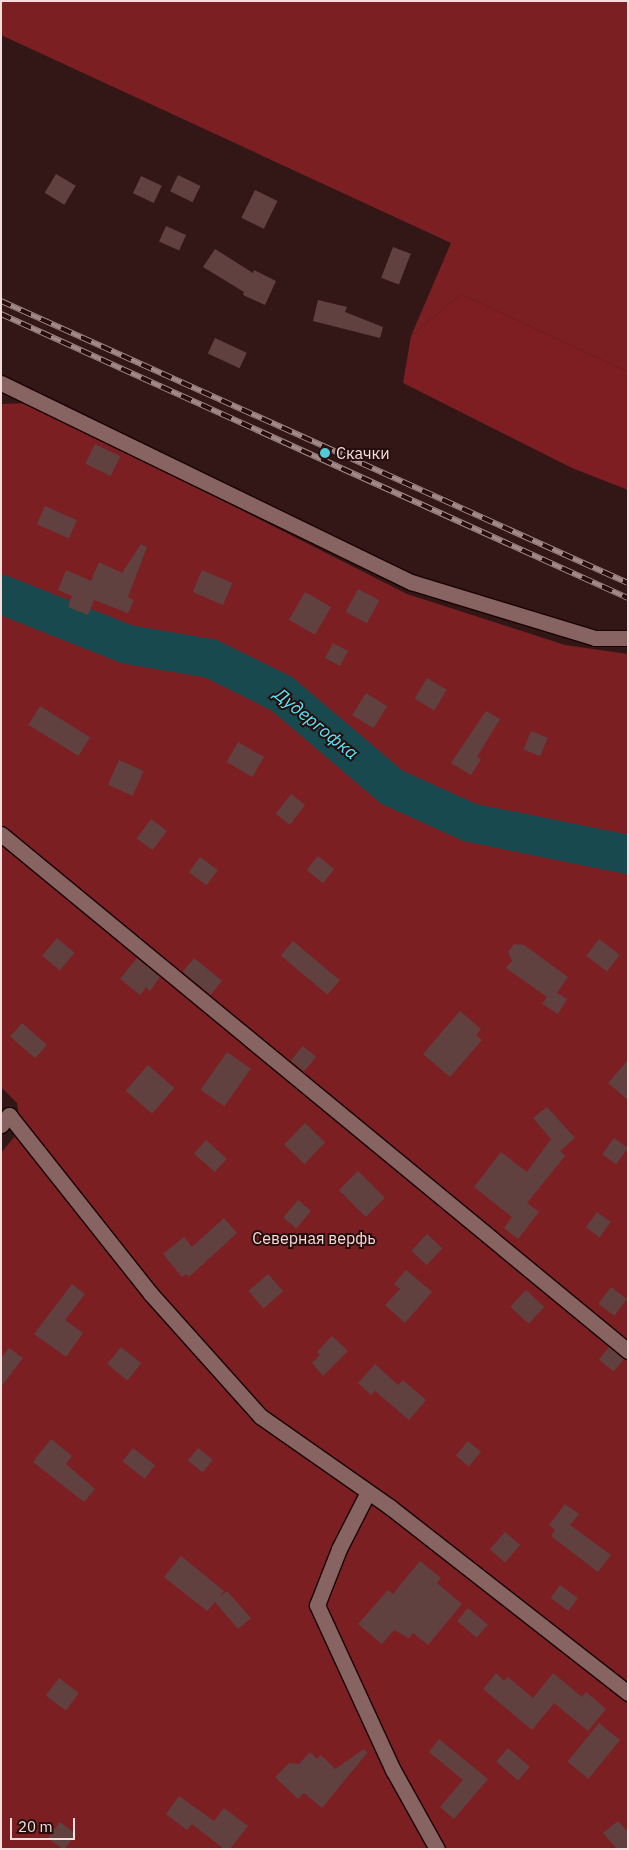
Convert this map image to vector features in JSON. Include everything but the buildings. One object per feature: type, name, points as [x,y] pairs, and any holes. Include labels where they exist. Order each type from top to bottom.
[{"type":"street","points":[[1,383],[411,582],[595,638],[628,638]]},
{"type":"street","points":[[1,834],[628,1351]]},
{"type":"street","points":[[5,1120],[151,1294],[260,1416],[368,1492],[628,1693]]},
{"type":"street","points":[[368,1492],[339,1548],[317,1605],[393,1770],[437,1849]]},
{"type":"green space","points":[[1,1],[628,1],[628,372],[461,294],[411,336],[451,243],[1,35]]},
{"type":"green space","name":"Северная верфь","points":[[30,403],[407,594],[565,645],[628,654],[628,1849],[1,1849],[1,1153],[21,1129],[17,1103],[1,1087],[1,404]]},
{"type":"shaded area","points":[[461,294],[628,372],[628,490],[572,468],[403,383],[411,336]]},
{"type":"waterway","name":"Дудергофка","points":[[1,594],[127,644],[210,658],[281,693],[392,787],[469,822],[628,854]]},
{"type":"railway","points":[[1,301],[628,583]]},
{"type":"railway","points":[[1,314],[628,598]]},
{"type":"place","name":"Скачки","points":[[325,453]]}]
